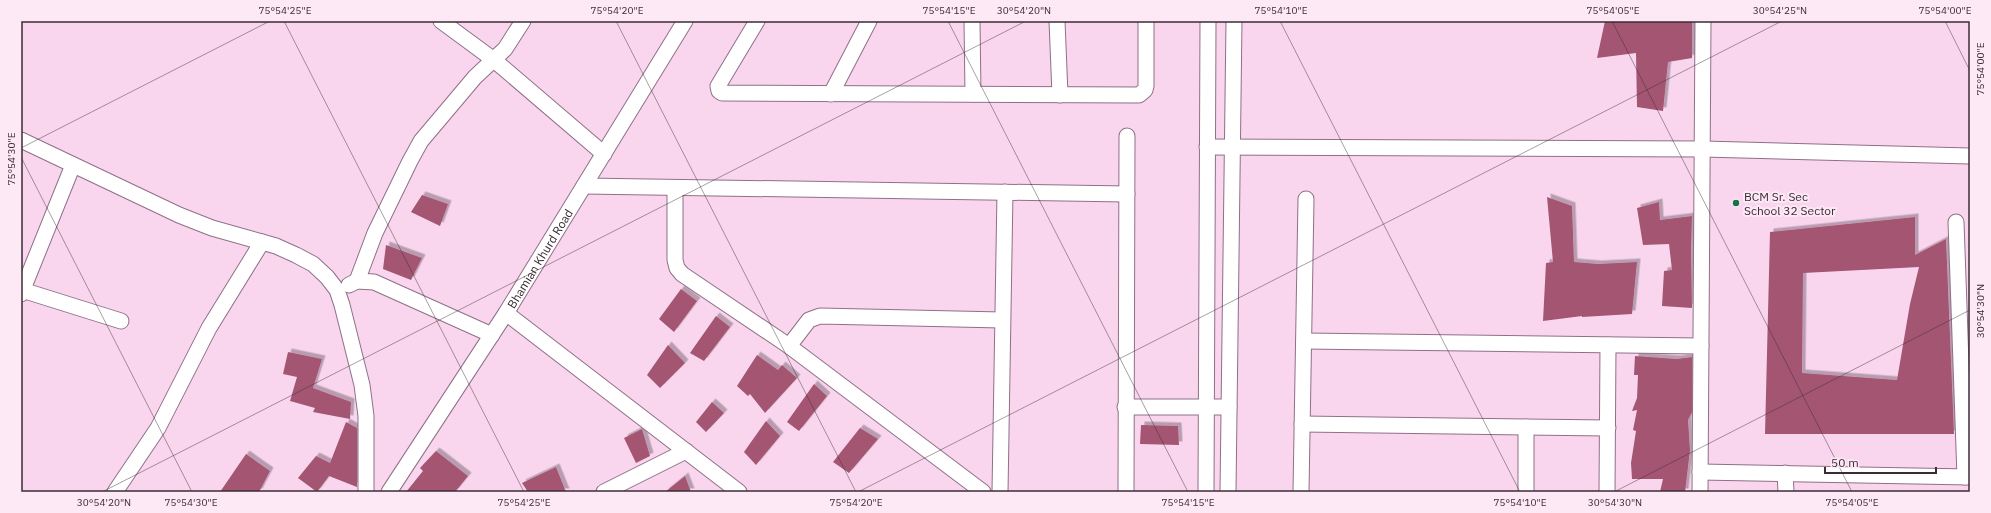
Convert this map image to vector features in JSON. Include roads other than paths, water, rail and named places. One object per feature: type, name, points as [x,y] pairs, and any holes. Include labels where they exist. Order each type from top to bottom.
[{"type":"street","points":[[441,21],[494,60],[604,154]]},
{"type":"street","points":[[357,281],[375,233],[421,141],[475,77],[505,48],[523,21]]},
{"type":"street","name":"Bhamian Khurd Road","points":[[389,492],[506,313],[685,21]]},
{"type":"street","points":[[757,21],[718,86],[718,91],[722,93],[1139,95],[1146,86],[1146,21]]},
{"type":"street","points":[[832,94],[869,21]]},
{"type":"street","points":[[972,21],[973,94]]},
{"type":"street","points":[[1057,21],[1060,95]]},
{"type":"street","points":[[1206,492],[1208,21]]},
{"type":"street","points":[[1228,492],[1234,21]]},
{"type":"street","points":[[1700,492],[1703,21]]},
{"type":"street","points":[[1126,492],[1125,407],[1127,136]]},
{"type":"street","points":[[21,140],[179,215],[212,228],[262,242],[290,252],[313,264],[327,277],[337,290],[362,385],[366,416],[366,492]]},
{"type":"street","points":[[1207,147],[1703,149],[1970,156]]},
{"type":"street","points":[[73,165],[22,292],[121,321]]},
{"type":"street","points":[[584,186],[1127,194]]},
{"type":"street","points":[[675,188],[675,260],[677,268],[682,274],[789,346],[983,492]]},
{"type":"street","points":[[1000,492],[1005,192]]},
{"type":"street","points":[[1301,492],[1306,200]]},
{"type":"street","points":[[1700,472],[1967,477],[1956,222]]},
{"type":"street","points":[[115,492],[158,428],[209,328],[262,242]]},
{"type":"street","points":[[337,290],[357,281],[374,282],[492,335]]},
{"type":"street","points":[[506,313],[739,492]]},
{"type":"street","points":[[789,346],[809,320],[820,316],[1002,320]]},
{"type":"street","points":[[1304,341],[1701,346]]},
{"type":"street","points":[[1607,492],[1608,345]]},
{"type":"street","points":[[1125,407],[1229,407]]},
{"type":"street","points":[[1302,424],[1608,428]]},
{"type":"street","points":[[1526,427],[1526,492]]},
{"type":"street","points":[[608,491],[686,451]]},
{"type":"street","points":[[1786,473],[1786,492]]},
{"type":"place","name":"BCM Sr. Sec School 32 Sector","points":[[1736,203]]}]
